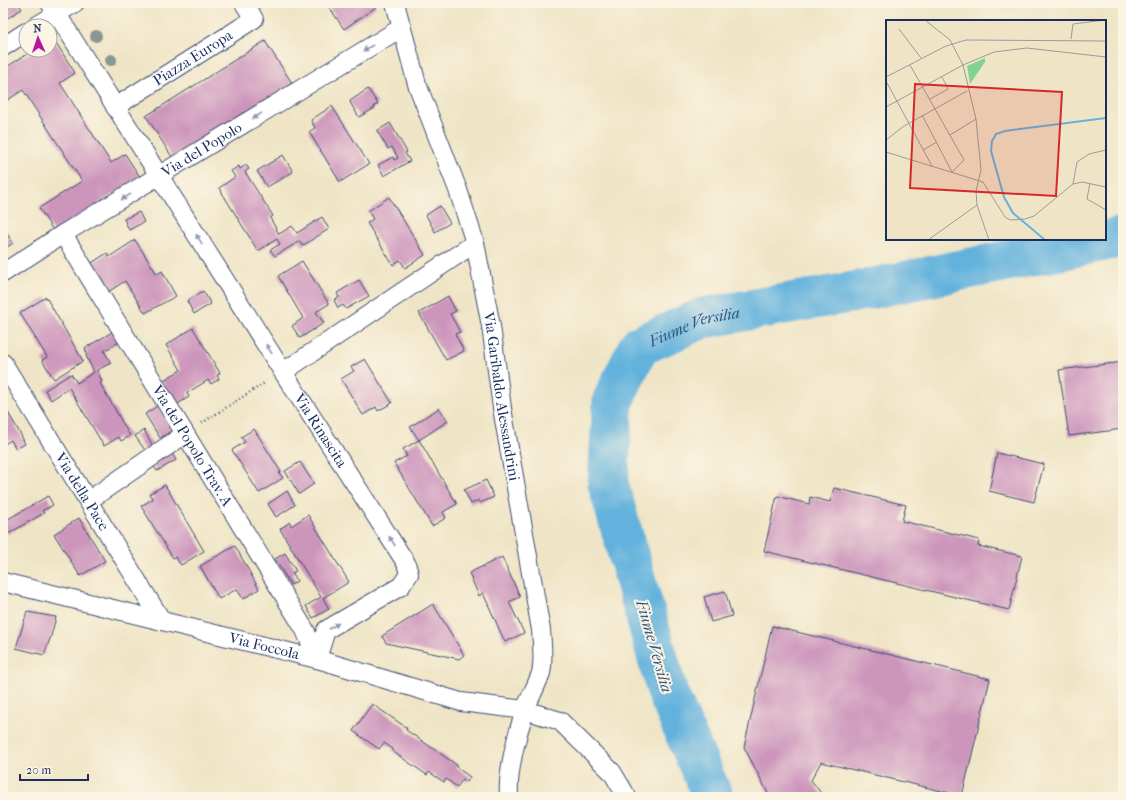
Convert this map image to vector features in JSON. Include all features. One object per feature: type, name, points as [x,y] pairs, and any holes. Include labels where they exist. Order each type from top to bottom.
[{"type":"street","points":[[44,18],[54,8],[74,3]]},
{"type":"street","name":"Piazza Europa","points":[[116,106],[254,20],[244,3]]},
{"type":"street","name":"Via Garibaldo Alessandrini","points":[[395,3],[417,84],[458,190],[475,243],[491,326],[502,408],[541,630],[543,654],[541,672],[525,710],[513,756],[509,790],[510,797]]},
{"type":"street","name":"Via Rinascita","points":[[54,8],[283,372],[406,562],[408,574],[401,586],[326,630],[317,659]]},
{"type":"street","name":"Via del Popolo","points":[[3,274],[63,234],[401,28]]},
{"type":"street","points":[[3,47],[18,37]]},
{"type":"street","name":"Via del Popolo Trav. A","points":[[63,234],[305,630],[317,659]]},
{"type":"street","points":[[283,372],[475,243]]},
{"type":"street","name":"Via della Pace","points":[[3,363],[162,621]]},
{"type":"street","points":[[88,501],[185,434]]},
{"type":"street","name":"Via Foccola","points":[[3,582],[317,659],[461,702],[525,710],[560,721],[612,772],[627,797]]},
{"type":"path","points":[[185,434],[283,372]]},
{"type":"building","points":[[3,3],[18,3],[22,9],[3,21]]},
{"type":"building","points":[[373,3],[376,7],[344,29],[327,4]]},
{"type":"building","points":[[265,41],[292,83],[172,157],[146,116]]},
{"type":"building","points":[[58,46],[75,73],[60,83],[111,163],[125,154],[140,177],[54,232],[39,208],[82,181],[23,90],[3,103],[3,69],[21,58],[58,58]]},
{"type":"building","points":[[368,89],[378,104],[374,106],[375,108],[359,117],[350,101]]},
{"type":"building","points":[[332,106],[369,164],[340,182],[309,132],[315,128],[311,120]]},
{"type":"building","points":[[390,123],[407,152],[405,153],[410,161],[384,176],[378,165],[393,157],[394,160],[398,158],[392,147],[388,149],[377,131]]},
{"type":"building","points":[[283,155],[293,172],[267,187],[257,171]]},
{"type":"building","points":[[246,165],[249,169],[245,172],[273,216],[270,218],[279,234],[292,226],[297,233],[322,217],[329,229],[302,246],[300,241],[275,256],[270,250],[280,244],[277,239],[258,251],[219,188],[235,177],[231,171],[239,166],[240,169]]},
{"type":"building","points":[[389,197],[425,255],[405,268],[400,260],[393,265],[367,223],[373,219],[368,211]]},
{"type":"building","points":[[440,206],[450,223],[435,232],[426,215]]},
{"type":"building","points":[[139,212],[144,222],[129,230],[124,219]]},
{"type":"building","points":[[3,229],[13,243],[3,250]]},
{"type":"building","points":[[135,240],[157,274],[162,271],[176,296],[145,313],[125,281],[108,292],[90,264],[107,253],[109,257]]},
{"type":"building","points":[[302,261],[329,304],[316,312],[324,323],[300,338],[292,326],[303,318],[278,276]]},
{"type":"building","points":[[359,280],[369,296],[346,309],[343,305],[338,308],[334,300],[339,297],[337,293]]},
{"type":"building","points":[[203,291],[211,304],[194,314],[187,301]]},
{"type":"building","points":[[448,296],[456,311],[450,314],[460,332],[455,334],[464,351],[446,360],[419,313]]},
{"type":"building","points":[[46,297],[83,361],[54,379],[42,360],[47,357],[20,313]]},
{"type":"building","points":[[193,328],[220,373],[217,375],[219,379],[211,384],[208,380],[187,393],[189,397],[176,405],[162,381],[181,370],[166,345]]},
{"type":"building","points":[[114,331],[119,342],[104,351],[111,363],[97,370],[102,382],[100,383],[130,436],[121,441],[119,437],[104,446],[69,388],[51,400],[45,390],[71,374],[77,383],[94,372],[86,356],[87,354],[85,348]]},
{"type":"building","points":[[365,359],[392,403],[378,411],[376,407],[363,415],[341,379],[354,371],[351,367]]},
{"type":"building","points":[[1123,362],[1123,429],[1069,436],[1059,370]]},
{"type":"building","points":[[3,404],[25,444],[16,449],[11,440],[3,445]]},
{"type":"building","points":[[157,406],[173,430],[160,438],[145,414]]},
{"type":"building","points":[[439,408],[448,421],[419,440],[410,427]]},
{"type":"building","points":[[254,429],[281,472],[279,473],[283,478],[259,493],[232,450],[245,442],[241,437]]},
{"type":"building","points":[[144,430],[153,446],[145,450],[135,436]]},
{"type":"building","points":[[419,440],[457,504],[443,512],[446,518],[432,526],[394,463],[407,456],[403,449]]},
{"type":"building","points":[[170,450],[176,460],[157,471],[151,462]]},
{"type":"building","points":[[997,453],[1044,464],[1034,502],[989,491]]},
{"type":"building","points":[[300,462],[314,484],[299,494],[285,471]]},
{"type":"building","points":[[486,480],[494,497],[480,503],[479,500],[471,504],[464,490]]},
{"type":"building","points":[[165,485],[204,551],[181,565],[175,557],[173,558],[141,506],[153,499],[149,494]]},
{"type":"building","points":[[834,488],[906,505],[902,521],[979,540],[978,546],[1022,556],[1009,610],[764,551],[777,496],[809,504],[810,497],[830,502]]},
{"type":"building","points":[[287,491],[295,505],[276,517],[268,504]]},
{"type":"building","points":[[48,496],[53,505],[42,511],[44,513],[8,534],[3,522]]},
{"type":"building","points":[[308,515],[349,582],[323,598],[329,609],[313,618],[306,606],[321,597],[280,529],[290,522],[291,526]]},
{"type":"building","points":[[79,518],[105,561],[80,576],[54,534]]},
{"type":"building","points":[[235,546],[259,589],[243,599],[237,589],[219,599],[200,566]]},
{"type":"building","points":[[285,553],[296,571],[292,573],[297,581],[291,585],[275,559]]},
{"type":"building","points":[[502,557],[520,597],[509,602],[524,633],[505,642],[483,593],[479,596],[469,573]]},
{"type":"building","points":[[725,591],[732,616],[711,622],[704,597]]},
{"type":"building","points":[[433,604],[464,655],[459,659],[386,643],[382,636]]},
{"type":"building","points":[[27,612],[56,617],[44,655],[16,648]]},
{"type":"building","points":[[772,626],[990,679],[962,796],[821,762],[811,780],[824,797],[770,797],[744,747]]},
{"type":"building","points":[[372,704],[407,728],[406,730],[457,765],[456,767],[470,777],[467,782],[463,779],[457,787],[446,779],[444,782],[429,772],[427,775],[392,751],[393,749],[384,743],[379,749],[353,731]]},
{"type":"waterway","name":"Fiume Versilia","points":[[713,797],[668,694],[608,483],[613,400],[639,346],[703,318],[854,292],[1123,237]]}]
